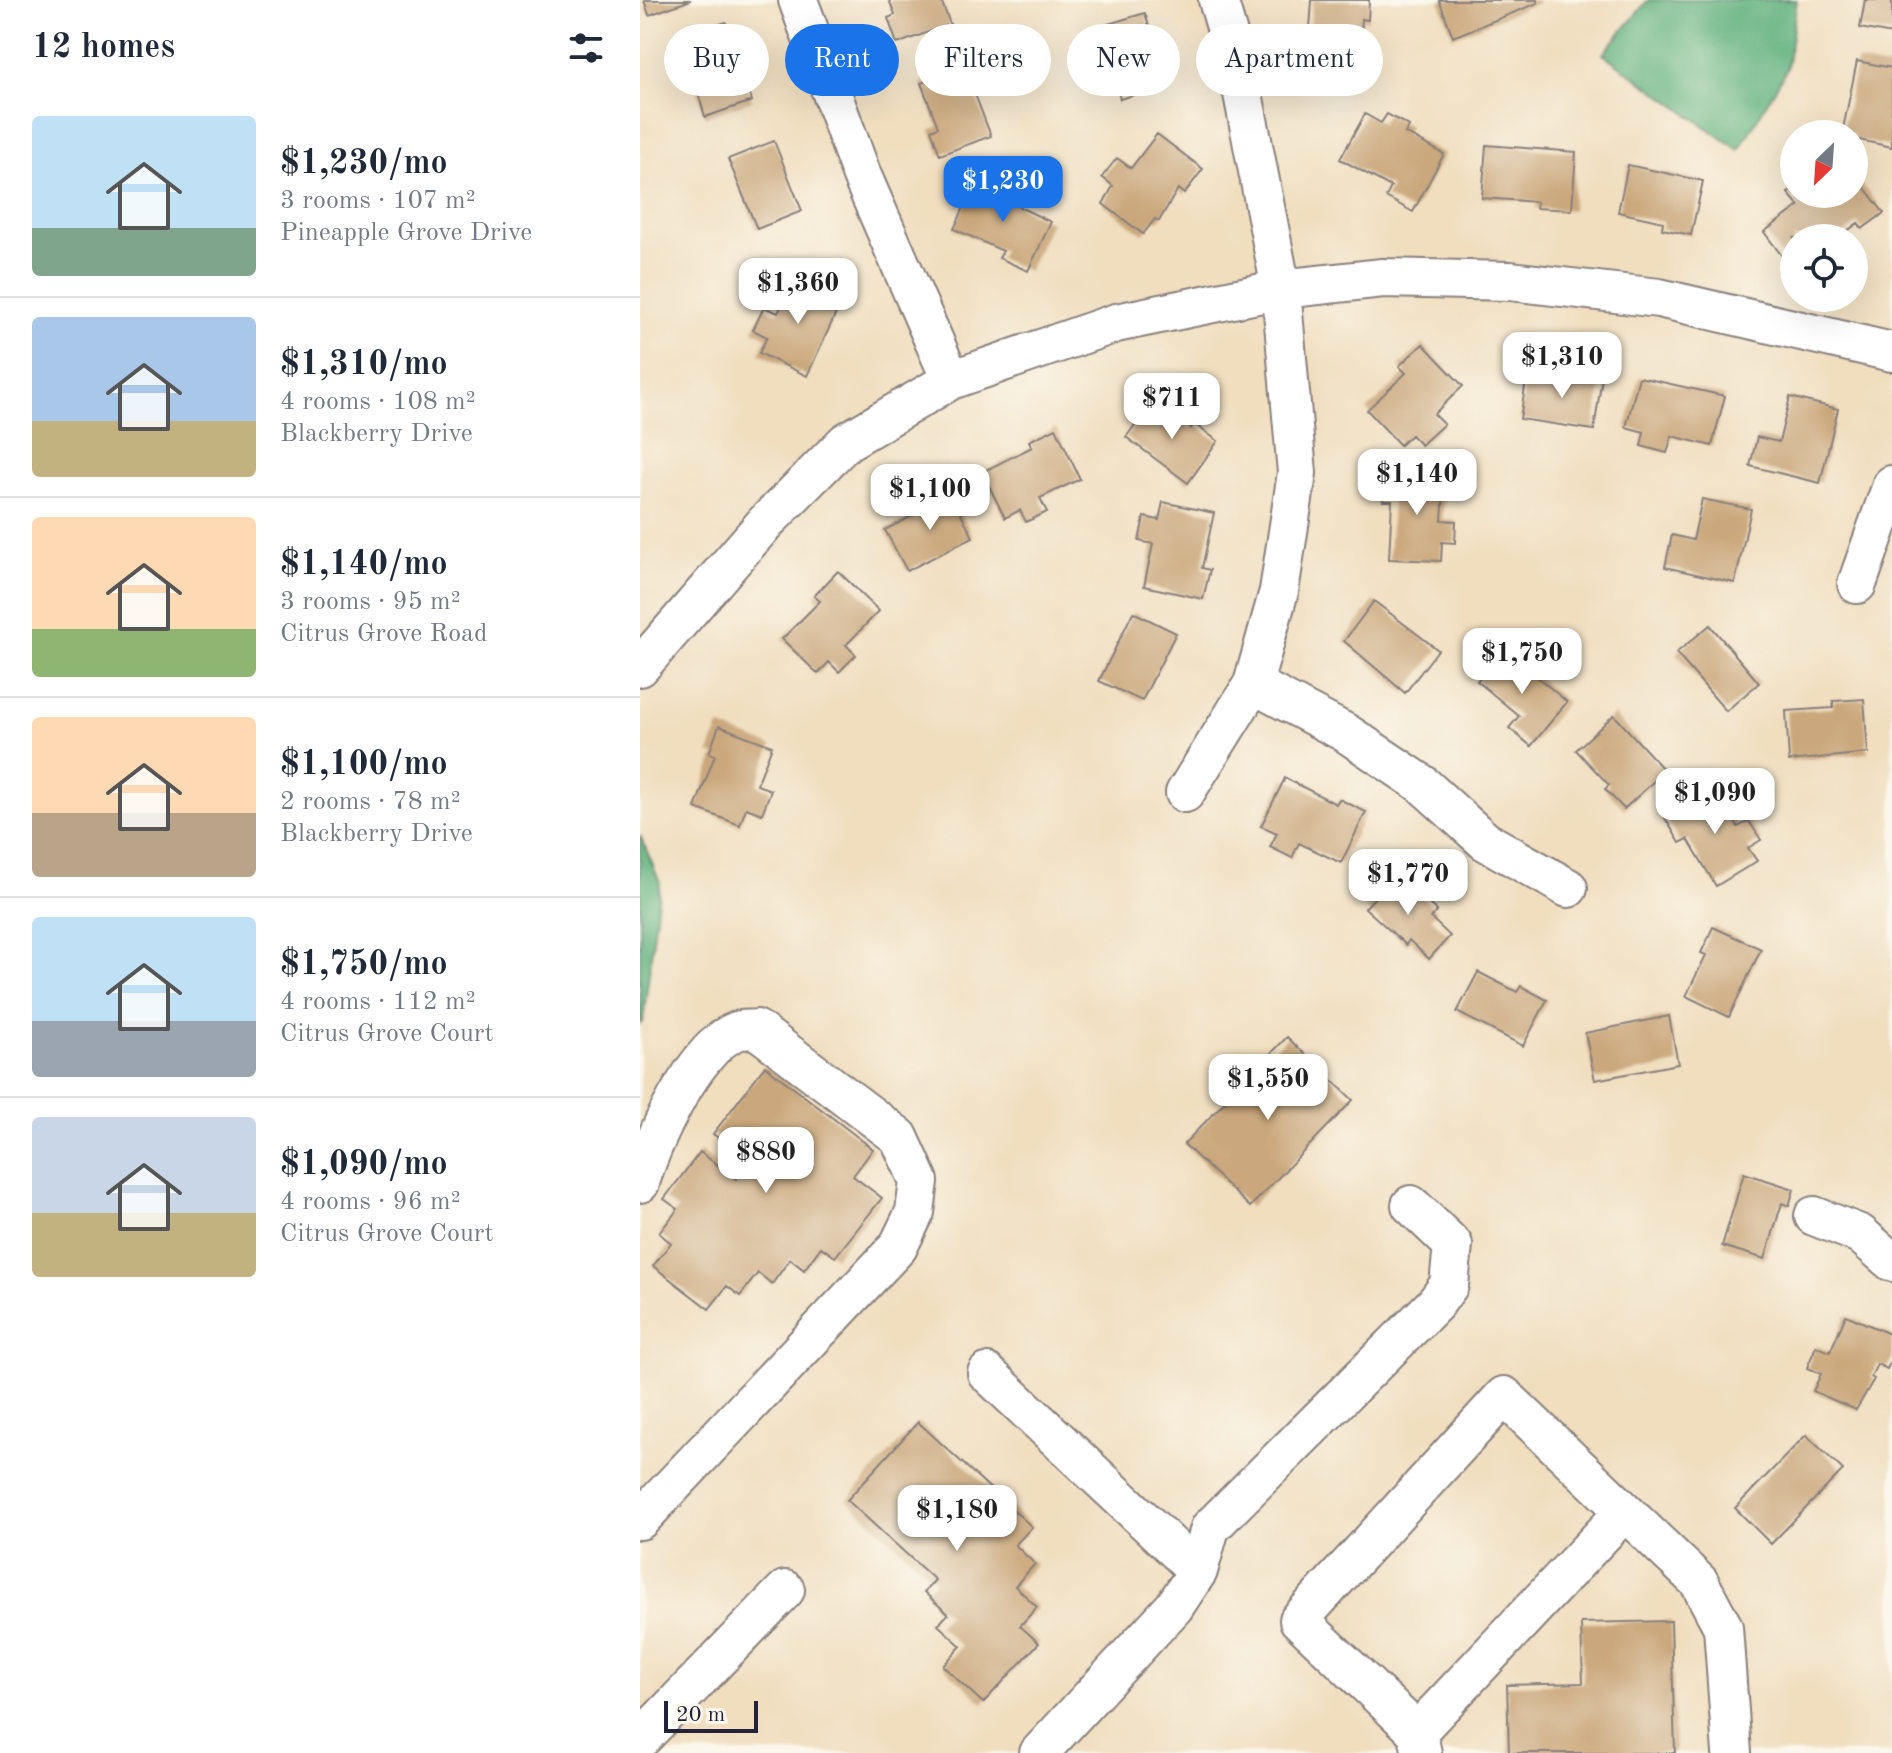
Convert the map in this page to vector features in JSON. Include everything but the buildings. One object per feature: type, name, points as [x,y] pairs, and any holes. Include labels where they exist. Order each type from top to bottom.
[{"type":"street","points":[[798,0],[862,176],[951,380]]},
{"type":"street","points":[[1185,793],[1253,684],[1279,591],[1297,473],[1281,289],[1238,68],[1218,0]]},
{"type":"street","points":[[640,667],[766,522],[846,442],[951,380],[1116,323],[1281,289],[1383,278],[1510,281],[1659,298],[1892,352]]},
{"type":"street","points":[[1857,584],[1892,485]]},
{"type":"street","points":[[1253,684],[1346,733],[1422,784],[1485,841],[1568,888]]},
{"type":"street","points":[[640,1183],[649,1151],[705,1055],[736,1031],[756,1029],[899,1137],[919,1181],[915,1212],[898,1247],[640,1520]]},
{"type":"street","points":[[1039,1753],[1174,1607],[1198,1571],[1210,1528],[1435,1304],[1449,1285],[1453,1245],[1411,1205]]},
{"type":"street","points":[[1814,1216],[1860,1234],[1892,1262]]},
{"type":"street","points":[[987,1373],[1198,1571]]},
{"type":"street","points":[[1624,1512],[1420,1742],[1299,1620],[1504,1396],[1699,1582],[1723,1627],[1732,1753]]},
{"type":"street","points":[[640,1740],[785,1590]]},
{"type":"green space","points":[[1648,0],[1797,0],[1787,69],[1739,150],[1603,54]]},
{"type":"green space","points":[[640,835],[660,883],[643,1021],[640,1024]]}]
